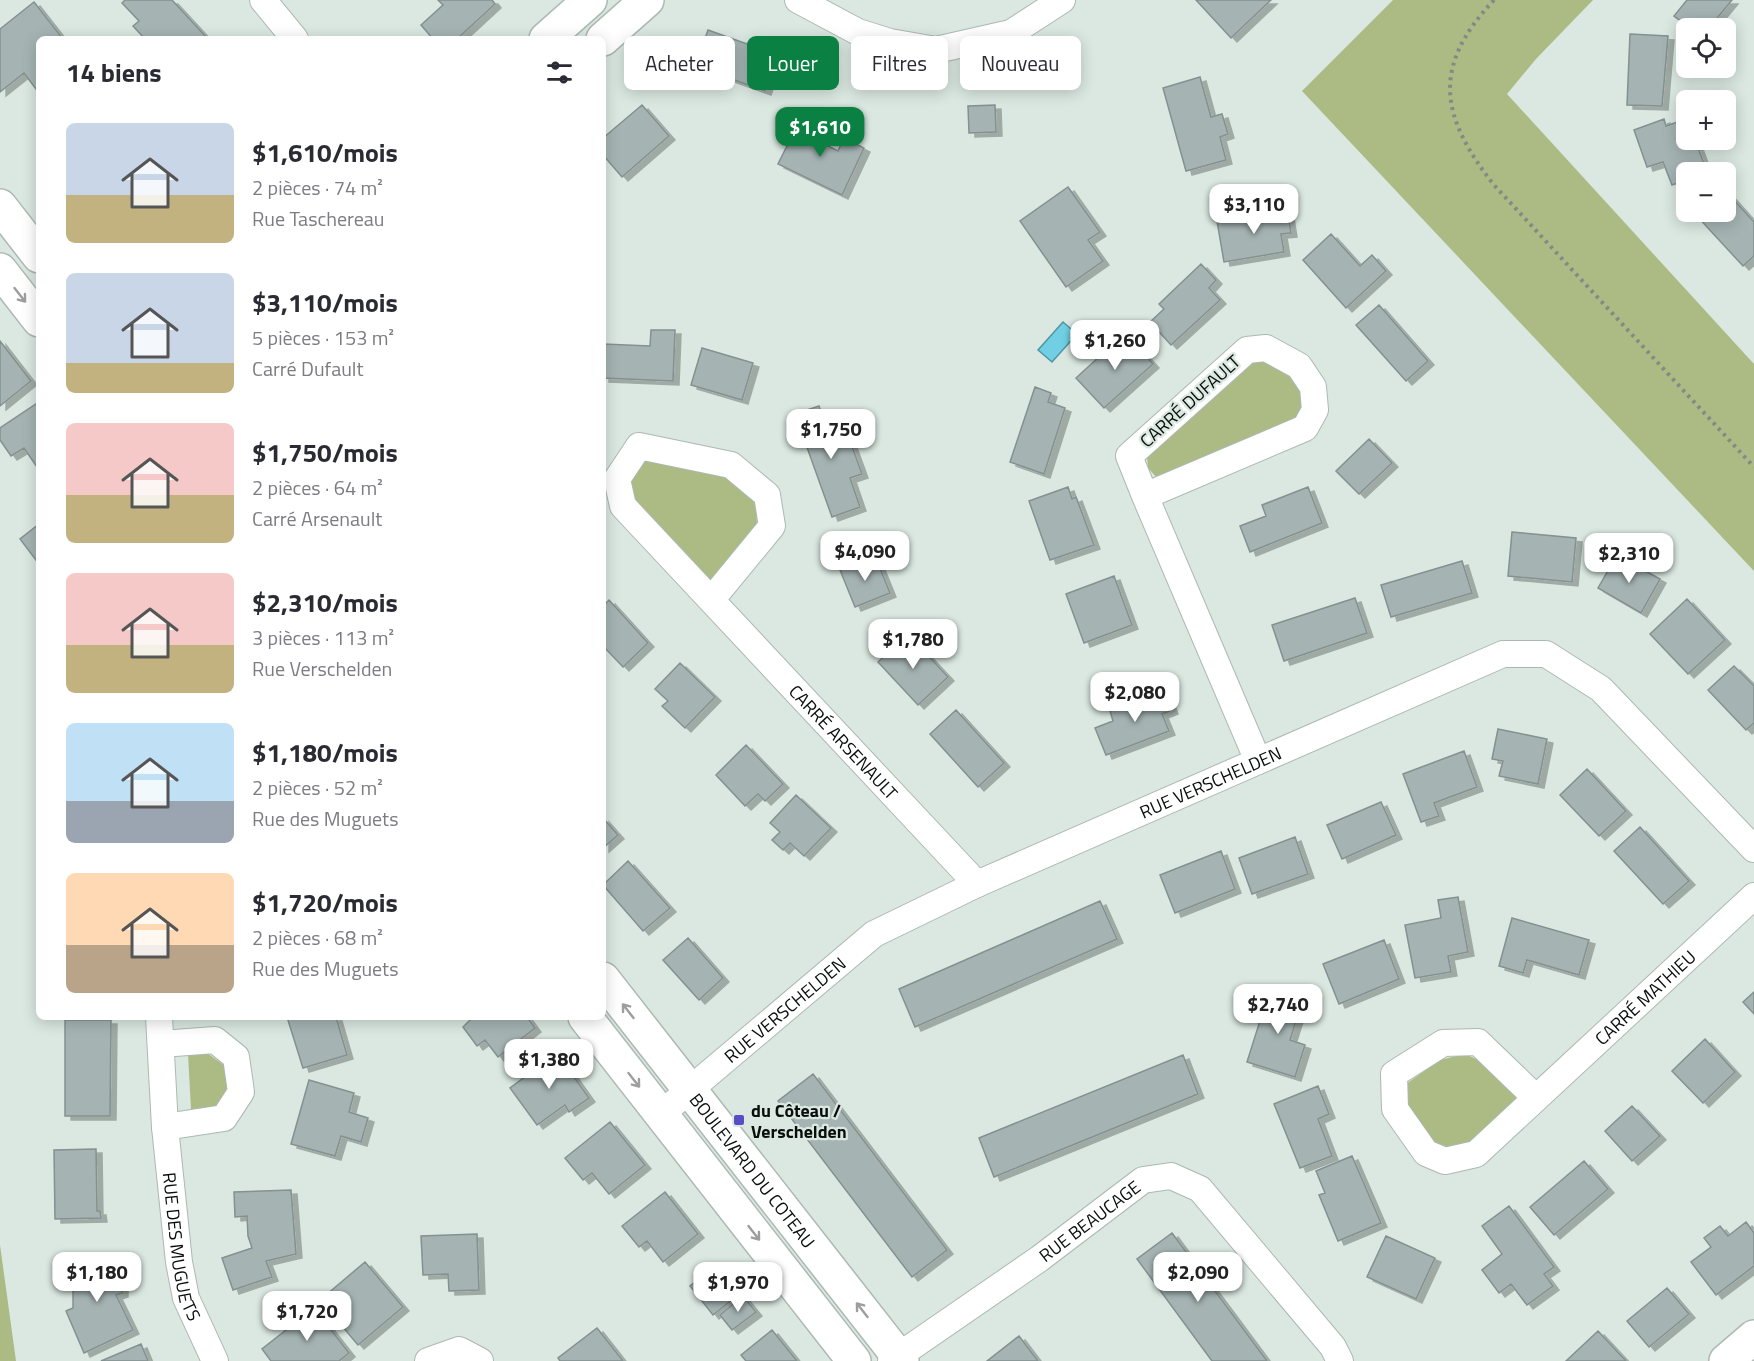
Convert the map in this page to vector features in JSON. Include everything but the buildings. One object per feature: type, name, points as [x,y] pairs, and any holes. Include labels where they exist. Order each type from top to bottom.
[{"type":"street","points":[[263,0],[293,36]]},
{"type":"street","points":[[606,36],[647,0]]},
{"type":"street","points":[[798,0],[858,32],[890,42],[936,50],[1011,33],[1062,0]]},
{"type":"street","points":[[549,36],[586,1]]},
{"type":"street","points":[[0,206],[36,252]]},
{"type":"street","points":[[0,270],[36,316]]},
{"type":"street","name":"CARRÉ DUFAULT","points":[[1146,496],[1305,428],[1315,410],[1313,387],[1299,366],[1266,348],[1247,350],[1129,456],[1258,761]]},
{"type":"street","name":"CARRÉ ARSENAULT","points":[[712,599],[772,526],[767,495],[731,465],[639,446],[617,479],[623,506],[977,884]]},
{"type":"street","name":"RUE VERSCHELDEN","points":[[661,1114],[874,934],[977,884],[1503,654],[1546,654],[1601,689],[1754,849]]},
{"type":"street","name":"CARRÉ MATHIEU","points":[[1535,1097],[1478,1042],[1443,1043],[1394,1074],[1395,1108],[1426,1153],[1445,1161],[1476,1154],[1754,896]]},
{"type":"street","name":"BOULEVARD DU COTEAU","points":[[606,983],[897,1359]]},
{"type":"street","name":"RUE DES MUGUETS","points":[[159,1020],[165,1127],[186,1298],[215,1361]]},
{"type":"street","name":"BOULEVARD DU COTEAU","points":[[587,1020],[854,1361]]},
{"type":"street","points":[[161,1044],[214,1040],[236,1057],[241,1092],[224,1118],[165,1127]]},
{"type":"street","name":"RUE BEAUCAGE","points":[[897,1359],[1039,1259],[1143,1180],[1171,1176],[1200,1189],[1333,1347],[1340,1361]]},
{"type":"street","points":[[1726,1361],[1754,1337]]},
{"type":"street","points":[[428,1361],[459,1350],[480,1361]]},
{"type":"path","points":[[1494,0],[1473,23],[1464,38],[1450,78],[1453,118],[1463,140],[1494,185],[1754,467]]},
{"type":"green space","points":[[1393,0],[1593,0],[1536,59],[1507,94],[1754,364],[1754,571],[1302,91]]},
{"type":"green space","points":[[1263,355],[1289,372],[1298,384],[1304,414],[1295,427],[1159,480],[1148,468],[1147,455],[1250,357]]},
{"type":"green space","points":[[641,455],[724,472],[756,499],[757,527],[710,586],[628,501],[626,480]]},
{"type":"green space","points":[[207,1053],[225,1066],[227,1089],[217,1108],[191,1109],[188,1054]]},
{"type":"green space","points":[[1465,1054],[1487,1064],[1520,1096],[1474,1142],[1445,1153],[1430,1144],[1407,1110],[1406,1084],[1440,1060]]},
{"type":"green space","points":[[0,1245],[16,1361],[0,1361]]},
{"type":"water","points":[[1063,322],[1077,334],[1052,362],[1038,350]]},
{"type":"place","name":"du Côteau / Verschelden","points":[[739,1120]]}]
